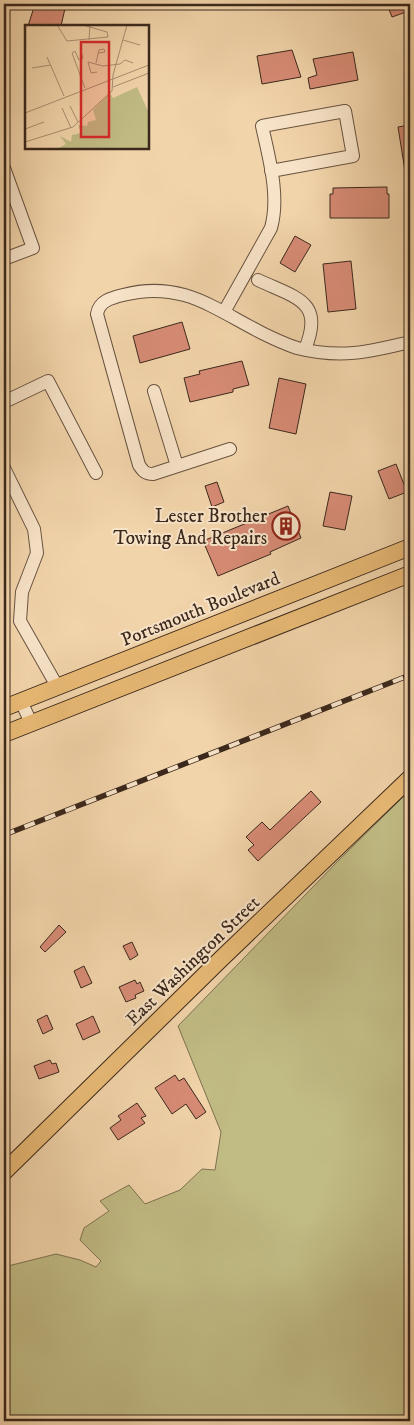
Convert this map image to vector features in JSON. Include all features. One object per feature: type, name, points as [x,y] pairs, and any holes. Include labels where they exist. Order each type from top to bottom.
[{"type":"main road","name":"Portsmouth Boulevard","points":[[4,708],[410,547]]},
{"type":"main road","points":[[4,734],[410,574]]},
{"type":"main road","name":"East Washington Street","points":[[4,1172],[215,965],[410,778]]},
{"type":"street","points":[[224,312],[271,228],[274,217],[271,171],[262,126],[345,111],[354,156],[271,171]]},
{"type":"street","points":[[4,168],[33,248],[4,259]]},
{"type":"street","points":[[258,280],[308,306],[313,317],[311,335],[305,349]]},
{"type":"street","points":[[230,448],[153,474],[147,474],[139,465],[97,314],[98,308],[102,303],[116,297],[146,290],[184,294],[204,301],[283,343],[333,354],[357,354],[410,342]]},
{"type":"street","points":[[4,402],[48,381],[96,473]]},
{"type":"street","points":[[154,391],[177,466]]},
{"type":"street","points":[[4,468],[34,529],[37,553],[22,592],[20,621],[57,686]]},
{"type":"street","points":[[21,701],[31,723]]},
{"type":"shaded area","points":[[410,790],[410,1421],[4,1421],[4,1267],[56,1254],[80,1260],[96,1267],[101,1261],[80,1240],[84,1228],[109,1211],[100,1201],[129,1185],[145,1204],[180,1190],[202,1169],[215,1170],[221,1132],[178,1026],[339,860]]},
{"type":"building","points":[[35,4],[66,4],[61,25],[28,25]]},
{"type":"building","points":[[387,4],[403,4],[406,12],[392,17]]},
{"type":"building","points":[[292,50],[301,77],[262,84],[257,56]]},
{"type":"building","points":[[353,52],[358,80],[310,89],[308,78],[317,75],[313,59]]},
{"type":"building","points":[[410,125],[410,170],[405,171],[398,127]]},
{"type":"building","points":[[387,187],[387,194],[389,194],[389,218],[330,218],[330,194],[333,194],[333,188]]},
{"type":"building","points":[[295,236],[311,245],[295,272],[280,263]]},
{"type":"building","points":[[351,261],[356,309],[328,312],[323,264]]},
{"type":"building","points":[[182,322],[190,349],[140,363],[133,336]]},
{"type":"building","points":[[242,361],[249,385],[233,389],[233,392],[190,402],[184,378],[200,374],[199,371]]},
{"type":"building","points":[[279,378],[306,384],[296,434],[269,428]]},
{"type":"building","points":[[396,464],[407,492],[389,499],[378,471]]},
{"type":"building","points":[[217,482],[224,502],[212,507],[205,486]]},
{"type":"building","points":[[330,492],[352,496],[345,530],[323,526]]},
{"type":"building","points":[[288,506],[301,538],[270,552],[271,554],[218,576],[203,541]]},
{"type":"building","points":[[311,791],[321,802],[258,861],[248,850],[254,845],[246,837],[262,822],[270,830]]},
{"type":"building","points":[[59,925],[66,932],[45,952],[40,947]]},
{"type":"building","points":[[132,942],[138,955],[130,960],[123,946]]},
{"type":"building","points":[[84,966],[92,983],[81,988],[74,971]]},
{"type":"building","points":[[135,980],[137,984],[140,982],[144,991],[135,995],[136,998],[126,1002],[119,987]]},
{"type":"building","points":[[47,1015],[53,1029],[43,1034],[37,1020]]},
{"type":"building","points":[[93,1016],[100,1032],[83,1040],[76,1024]]},
{"type":"building","points":[[50,1060],[52,1064],[56,1063],[59,1072],[39,1079],[34,1066]]},
{"type":"building","points":[[175,1075],[179,1081],[184,1078],[206,1112],[196,1119],[186,1104],[172,1114],[155,1088]]},
{"type":"building","points":[[137,1103],[146,1116],[141,1118],[145,1123],[118,1140],[110,1128],[121,1120],[118,1116]]},
{"type":"railway","points":[[4,835],[410,675]]},
{"type":"place","name":"Lester Brother Towing And Repairs","points":[[286,526]]}]
